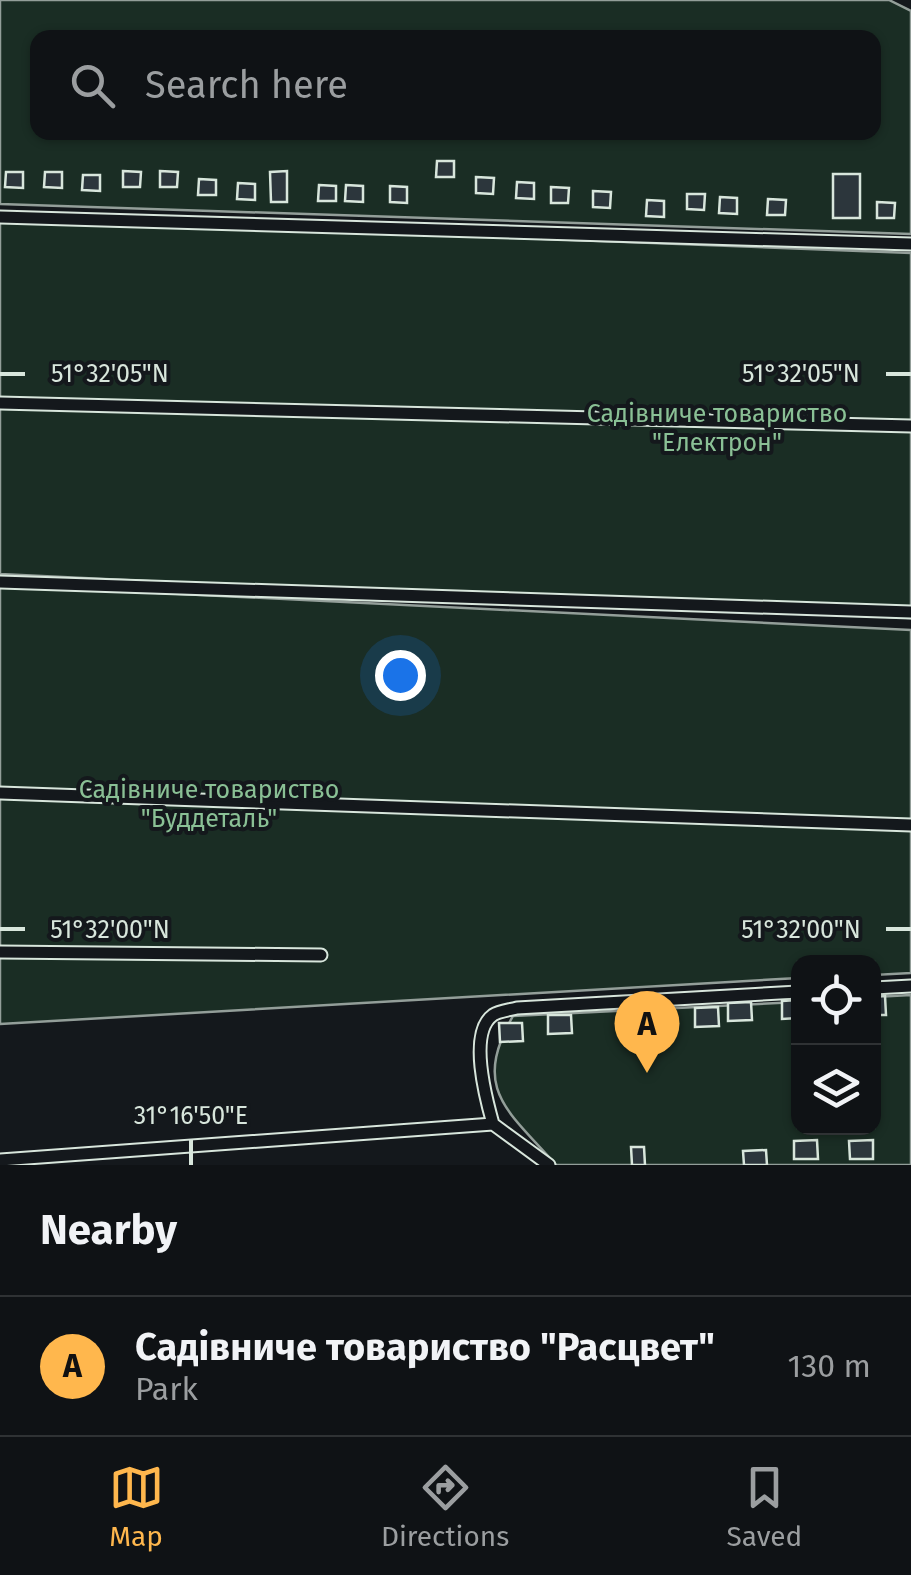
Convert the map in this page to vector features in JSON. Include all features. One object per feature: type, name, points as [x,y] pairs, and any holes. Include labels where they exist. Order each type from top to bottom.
[{"type":"lane","points":[[0,217],[911,244]]},
{"type":"lane","points":[[0,403],[911,426]]},
{"type":"lane","points":[[0,582],[911,612]]},
{"type":"lane","points":[[0,793],[911,825]]},
{"type":"lane","points":[[0,952],[321,955]]},
{"type":"lane","points":[[881,988],[911,986]]},
{"type":"lane","points":[[492,1124],[480,1072],[484,1026],[494,1014],[517,1008],[791,992]]},
{"type":"lane","points":[[0,1160],[492,1124],[549,1165]]},
{"type":"green space","points":[[0,0],[889,0],[911,11],[911,234],[0,204]]},
{"type":"green space","name":"Садівниче товариство \"Електрон\"","points":[[0,218],[911,253],[911,618],[0,574]]},
{"type":"green space","name":"Садівниче товариство \"Буддеталь\"","points":[[0,585],[911,630],[911,973],[881,975],[881,955],[791,955],[791,978],[0,1024]]},
{"type":"green space","points":[[911,995],[911,1165],[556,1165],[510,1113],[495,1081],[501,1041],[513,1016],[791,1002],[791,1135],[881,1135],[881,997]]},
{"type":"building","points":[[437,161],[454,161],[454,177],[436,177]]},
{"type":"building","points":[[123,171],[141,172],[140,187],[123,187]]},
{"type":"building","points":[[160,171],[178,172],[177,187],[160,187]]},
{"type":"building","points":[[287,171],[287,202],[271,202],[270,172]]},
{"type":"building","points":[[6,172],[23,172],[23,188],[5,187]]},
{"type":"building","points":[[45,172],[62,172],[62,188],[44,187]]},
{"type":"building","points":[[833,174],[860,174],[860,218],[833,218]]},
{"type":"building","points":[[83,175],[100,175],[100,191],[82,190]]},
{"type":"building","points":[[476,177],[494,178],[493,194],[476,193]]},
{"type":"building","points":[[199,179],[216,180],[216,195],[198,195]]},
{"type":"building","points":[[517,182],[534,183],[534,199],[516,198]]},
{"type":"building","points":[[238,183],[255,184],[255,200],[237,199]]},
{"type":"building","points":[[319,185],[336,186],[336,201],[318,201]]},
{"type":"building","points":[[346,185],[363,186],[363,202],[345,201]]},
{"type":"building","points":[[390,186],[407,187],[407,203],[390,202]]},
{"type":"building","points":[[551,187],[569,188],[568,203],[551,203]]},
{"type":"building","points":[[593,191],[611,192],[610,208],[593,207]]},
{"type":"building","points":[[687,194],[705,194],[704,210],[687,209]]},
{"type":"building","points":[[720,197],[737,198],[737,214],[719,213]]},
{"type":"building","points":[[768,199],[786,200],[785,215],[767,215]]},
{"type":"building","points":[[647,200],[664,201],[664,217],[646,216]]},
{"type":"building","points":[[877,202],[895,203],[894,218],[877,218]]},
{"type":"building","points":[[881,996],[885,996],[886,1015],[881,1015]]},
{"type":"building","points":[[791,1000],[791,1018],[782,1019],[782,1001]]},
{"type":"building","points":[[751,1002],[752,1020],[728,1021],[728,1003]]},
{"type":"building","points":[[718,1007],[719,1026],[695,1027],[695,1008]]},
{"type":"building","points":[[666,1012],[667,1038],[654,1039],[653,1013]]},
{"type":"building","points":[[548,1015],[571,1015],[572,1033],[548,1034]]},
{"type":"building","points":[[499,1023],[522,1023],[523,1041],[500,1042]]},
{"type":"building","points":[[817,1140],[818,1159],[794,1159],[794,1141]]},
{"type":"building","points":[[873,1140],[873,1159],[850,1159],[849,1141]]},
{"type":"building","points":[[631,1147],[644,1147],[645,1165],[632,1165]]},
{"type":"building","points":[[766,1150],[767,1165],[744,1165],[743,1151]]},
{"type":"place","name":"Садівниче товариство \"Расцвет\"","points":[[647,1073]]}]
